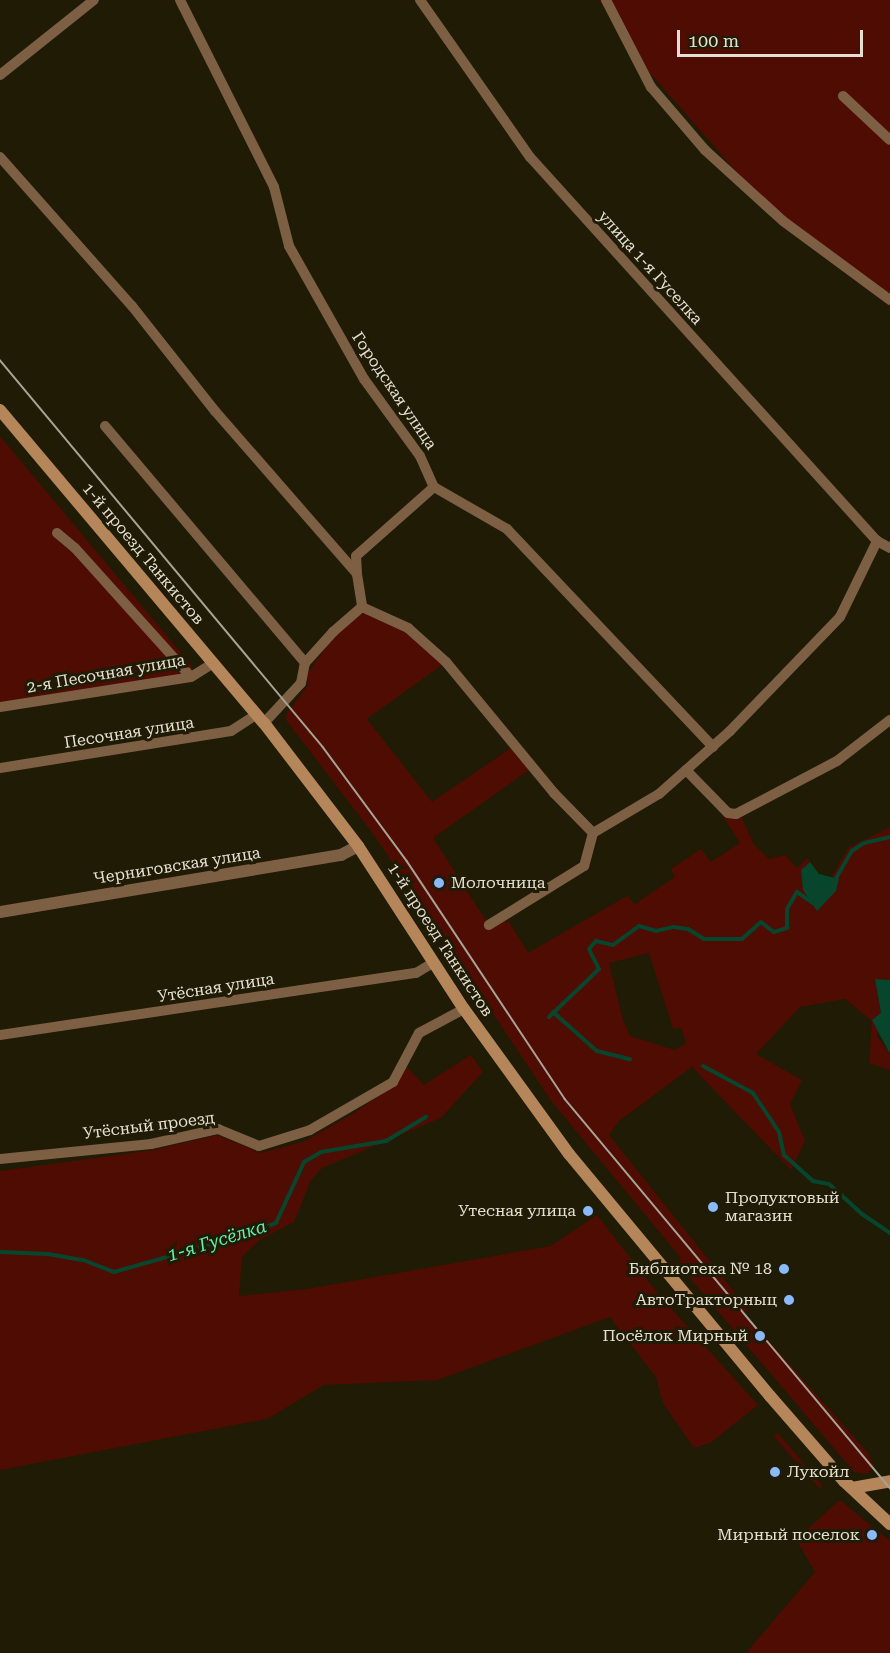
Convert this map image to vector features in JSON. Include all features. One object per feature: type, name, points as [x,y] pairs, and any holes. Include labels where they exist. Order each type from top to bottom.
[{"type":"main road","name":"1-й проезд Танкистов","points":[[0,410],[261,719],[358,846],[464,1009],[521,1090],[606,1200],[852,1488],[890,1524]]},
{"type":"main road","points":[[852,1488],[890,1481]]},
{"type":"street","points":[[0,75],[94,0]]},
{"type":"street","name":"Городская улица","points":[[180,0],[274,187],[289,246],[364,379],[420,456],[434,487]]},
{"type":"street","name":"улица 1-я Гуселка","points":[[420,0],[530,157],[877,541],[890,548]]},
{"type":"street","points":[[606,0],[651,87],[705,150],[783,220],[890,300]]},
{"type":"street","points":[[843,96],[890,140]]},
{"type":"street","points":[[0,157],[125,298],[215,411],[357,574]]},
{"type":"street","points":[[105,426],[305,663],[333,632],[362,607]]},
{"type":"street","points":[[362,607],[356,556],[434,487],[507,529],[713,747]]},
{"type":"street","points":[[57,533],[75,548],[190,676]]},
{"type":"street","points":[[489,925],[584,866],[593,833],[659,794],[713,747],[840,616],[877,541]]},
{"type":"street","points":[[362,607],[408,628],[446,662],[554,793],[593,833]]},
{"type":"street","name":"2-я Песочная улица","points":[[0,707],[190,676],[213,663]]},
{"type":"street","name":"Песочная улица","points":[[0,768],[231,732],[261,719],[302,683],[305,663]]},
{"type":"street","points":[[686,770],[728,813],[736,814],[837,761],[890,720]]},
{"type":"street","name":"Черниговская улица","points":[[0,912],[341,855],[358,846]]},
{"type":"street","name":"Утёсная улица","points":[[0,1035],[416,973],[434,962]]},
{"type":"street","name":"Утёсный проезд","points":[[0,1159],[151,1144],[218,1129],[259,1146],[310,1131],[393,1082],[419,1033],[464,1009]]},
{"type":"shaded area","points":[[599,0],[890,0],[890,307],[783,225],[636,57]]},
{"type":"shaded area","points":[[0,436],[192,666],[191,674],[0,703]]},
{"type":"shaded area","points":[[375,612],[405,630],[442,665],[367,719],[432,802],[511,748],[529,770],[433,838],[485,919],[509,922],[528,953],[627,896],[635,904],[675,877],[671,869],[701,849],[711,862],[740,843],[723,816],[741,816],[753,843],[769,859],[785,855],[797,868],[807,858],[810,862],[801,870],[803,889],[810,901],[827,899],[836,891],[836,878],[832,876],[848,848],[890,827],[890,980],[875,979],[881,1013],[877,1036],[890,1054],[890,1070],[869,1063],[872,1021],[845,999],[800,1007],[756,1054],[802,1080],[790,1104],[805,1141],[791,1170],[692,1067],[619,1121],[609,1135],[747,1308],[744,1313],[869,1454],[874,1466],[867,1474],[854,1472],[678,1264],[681,1258],[552,1102],[374,835],[286,720],[286,715],[308,685],[306,676],[335,634],[362,614]],"holes":[[[649,953],[673,1028],[681,1028],[686,1043],[675,1050],[630,1036],[623,1020],[609,963]]]},
{"type":"shaded area","points":[[810,862],[819,874],[839,879],[836,891],[817,911],[803,890],[801,870]]},
{"type":"shaded area","points":[[875,979],[890,980],[890,1054],[872,1020],[881,1013]]},
{"type":"shaded area","points":[[471,1055],[483,1072],[441,1118],[322,1168],[311,1180],[294,1222],[258,1241],[242,1257],[239,1296],[307,1289],[551,1246],[597,1215],[660,1296],[758,1405],[710,1443],[694,1448],[663,1403],[656,1377],[610,1317],[437,1380],[324,1385],[267,1419],[0,1470],[0,1171],[154,1150],[217,1135],[261,1153],[305,1141],[354,1113],[394,1085],[407,1067],[424,1085]]},
{"type":"shaded area","points":[[778,1433],[822,1485],[820,1489],[774,1437]]},
{"type":"shaded area","points":[[840,1500],[890,1541],[890,1653],[746,1653],[815,1572],[796,1539]]},
{"type":"waterway","name":"1-я Гусёлка","points":[[835,880],[852,851],[864,843],[890,837]]},
{"type":"waterway","name":"1-я Гусёлка","points":[[549,1017],[599,969],[589,949],[596,941],[613,945],[639,926],[656,931],[673,927],[688,929],[704,939],[742,939],[761,922],[774,932],[787,928],[787,909],[797,892],[813,903]]},
{"type":"waterway","points":[[553,1012],[597,1051],[630,1059]]},
{"type":"waterway","points":[[703,1066],[753,1093],[779,1132],[784,1155],[813,1181],[829,1184],[862,1214],[890,1233]]},
{"type":"waterway","name":"1-я Гусёлка","points":[[0,1252],[48,1254],[83,1260],[114,1272],[252,1233],[276,1223],[304,1162],[321,1152],[386,1141],[426,1117]]},
{"type":"tram line","points":[[0,360],[323,747],[407,861],[565,1099],[890,1488]]},
{"type":"place","name":"Молочница","points":[[439,883]]},
{"type":"place","name":"Продуктовый магазин","points":[[713,1207]]},
{"type":"place","name":"Утесная улица","points":[[588,1211]]},
{"type":"place","name":"Библиотека № 18","points":[[784,1269]]},
{"type":"place","name":"АвтоТракторныц","points":[[789,1300]]},
{"type":"place","name":"Посёлок Мирный","points":[[760,1336]]},
{"type":"place","name":"Лукойл","points":[[775,1472]]},
{"type":"place","name":"Мирный поселок","points":[[872,1535]]}]
